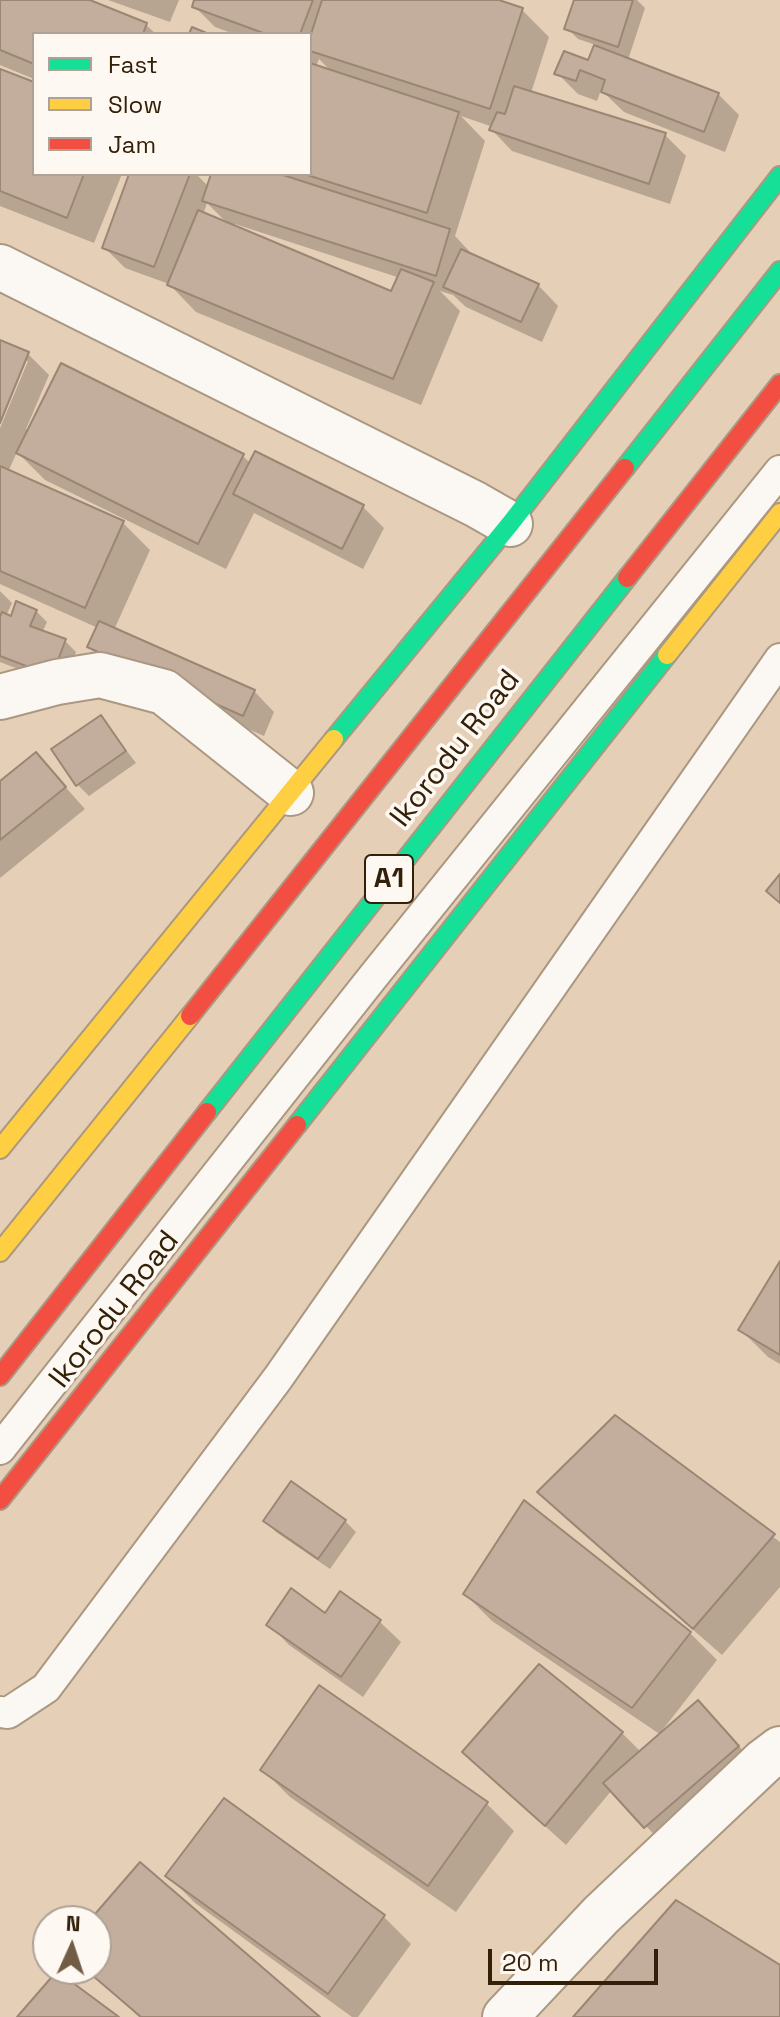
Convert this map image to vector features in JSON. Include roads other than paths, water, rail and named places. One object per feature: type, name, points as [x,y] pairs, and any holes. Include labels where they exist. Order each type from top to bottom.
[{"type":"main road","points":[[0,1149],[510,524],[780,176]]},
{"type":"main road","name":"Ikorodu Road","points":[[0,1252],[327,847],[780,271]]},
{"type":"main road","name":"Ikorodu Road","points":[[0,1376],[780,384]]},
{"type":"main road","name":"Ikorodu Road","points":[[0,1500],[780,513]]},
{"type":"street","points":[[0,267],[462,497],[510,524]]},
{"type":"street","points":[[0,697],[57,682],[100,675],[164,692],[291,793]]},
{"type":"street","points":[[505,2017],[601,1915],[780,1749]]},
{"type":"lane","points":[[0,1449],[372,978],[780,471]]},
{"type":"lane","points":[[0,1712],[8,1713],[46,1688],[278,1378],[780,659]]}]
